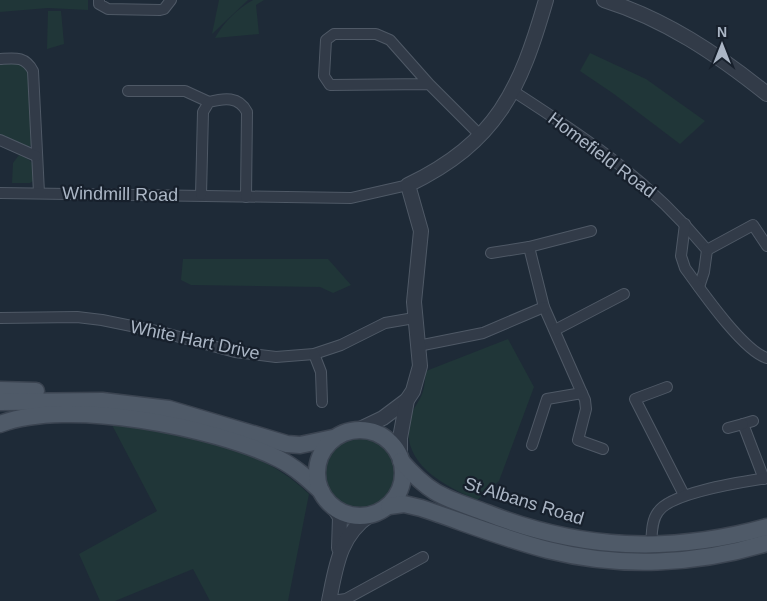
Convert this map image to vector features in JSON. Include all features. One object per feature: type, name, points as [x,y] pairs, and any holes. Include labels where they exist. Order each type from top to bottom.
[{"type":"main road","points":[[0,390],[106,396],[169,409],[287,444],[308,444],[360,429],[372,430],[388,439],[401,459],[404,468],[399,494],[389,506]]},
{"type":"main road","points":[[0,402],[74,400],[169,409]]},
{"type":"main road","points":[[0,424],[33,416],[54,415],[136,419],[172,425],[216,436],[279,459],[300,472],[322,491],[334,508],[350,515],[370,515],[389,506],[404,504],[547,550],[598,559],[680,561],[708,558],[767,544]]},
{"type":"main road","points":[[322,491],[317,472],[319,462],[324,449],[333,438]]},
{"type":"main road","name":"St Albans Road","points":[[401,459],[433,492],[507,521],[577,540],[651,546],[708,540],[767,526]]},
{"type":"street","points":[[99,0],[99,4],[108,9],[160,10],[164,9],[171,0]]},
{"type":"street","name":"Windmill Road","points":[[0,193],[351,198],[408,185],[450,162],[480,136],[506,106],[514,91],[535,37],[546,0]]},
{"type":"street","points":[[604,0],[624,6],[681,33],[734,68],[767,94]]},
{"type":"street","points":[[429,84],[330,85],[324,76],[326,40],[334,34],[383,36],[390,40],[429,84],[480,136]]},
{"type":"street","name":"Windmill Road","points":[[0,59],[22,59],[33,70],[39,193]]},
{"type":"street","name":"Homefield Road","points":[[514,91],[622,165],[655,193],[707,250]]},
{"type":"street","points":[[128,92],[184,92],[209,102],[233,100],[243,104],[247,112],[246,196]]},
{"type":"street","name":"Windmill Road","points":[[201,195],[203,112],[209,102]]},
{"type":"street","points":[[0,140],[36,156]]},
{"type":"street","points":[[360,429],[384,418],[407,400],[413,391],[420,366],[414,318],[421,231],[408,185]]},
{"type":"street","points":[[685,224],[681,256],[685,268],[743,341],[758,355],[767,358]]},
{"type":"street","points":[[699,287],[704,272],[707,250],[753,225],[767,246]]},
{"type":"street","points":[[491,253],[529,247],[591,231]]},
{"type":"street","points":[[529,247],[544,307],[582,393],[586,409],[578,440],[603,449]]},
{"type":"street","points":[[555,330],[624,294]]},
{"type":"street","points":[[418,346],[483,333],[544,307]]},
{"type":"street","name":"White Hart Drive","points":[[0,318],[77,317],[102,320],[256,356],[314,354],[340,345],[385,323],[414,318]]},
{"type":"street","points":[[314,354],[321,372],[322,402]]},
{"type":"street","points":[[667,387],[635,400],[684,495]]},
{"type":"street","points":[[532,445],[547,399],[582,393]]},
{"type":"street","points":[[401,459],[400,438],[407,400]]},
{"type":"street","points":[[651,546],[656,514],[664,504],[684,495],[766,478],[748,423],[728,428]]},
{"type":"street","points":[[334,508],[340,517],[339,554],[330,601],[346,599],[423,556]]},
{"type":"street","points":[[339,554],[352,531],[370,515]]},
{"type":"green space","points":[[0,0],[88,0],[88,10],[48,8],[0,12]]},
{"type":"green space","points":[[219,0],[248,0],[212,34]]},
{"type":"green space","points":[[253,0],[264,0],[256,5],[259,34],[215,38],[231,16]]},
{"type":"green space","points":[[48,11],[61,11],[64,44],[47,49]]},
{"type":"green space","points":[[590,53],[646,79],[705,121],[680,144],[580,71]]},
{"type":"green space","points":[[20,63],[25,65],[28,73],[34,143],[29,147],[0,136],[0,64]]},
{"type":"green space","points":[[19,155],[30,161],[33,166],[36,179],[30,183],[12,183],[13,163]]},
{"type":"green space","points":[[183,259],[328,259],[351,285],[333,293],[320,287],[191,285],[181,280]]},
{"type":"green space","points":[[508,339],[534,387],[499,481],[477,500],[438,479],[417,460],[411,448],[408,434],[410,418],[421,397],[426,371]]},
{"type":"green space","points":[[112,425],[191,437],[242,452],[266,463],[289,477],[309,494],[288,601],[210,601],[193,569],[115,601],[100,601],[79,554],[157,511]]},
{"type":"green space","points":[[368,436],[387,446],[395,458],[397,472],[395,486],[387,498],[375,506],[354,508],[335,498],[327,486],[325,465],[335,446],[347,438]]}]
